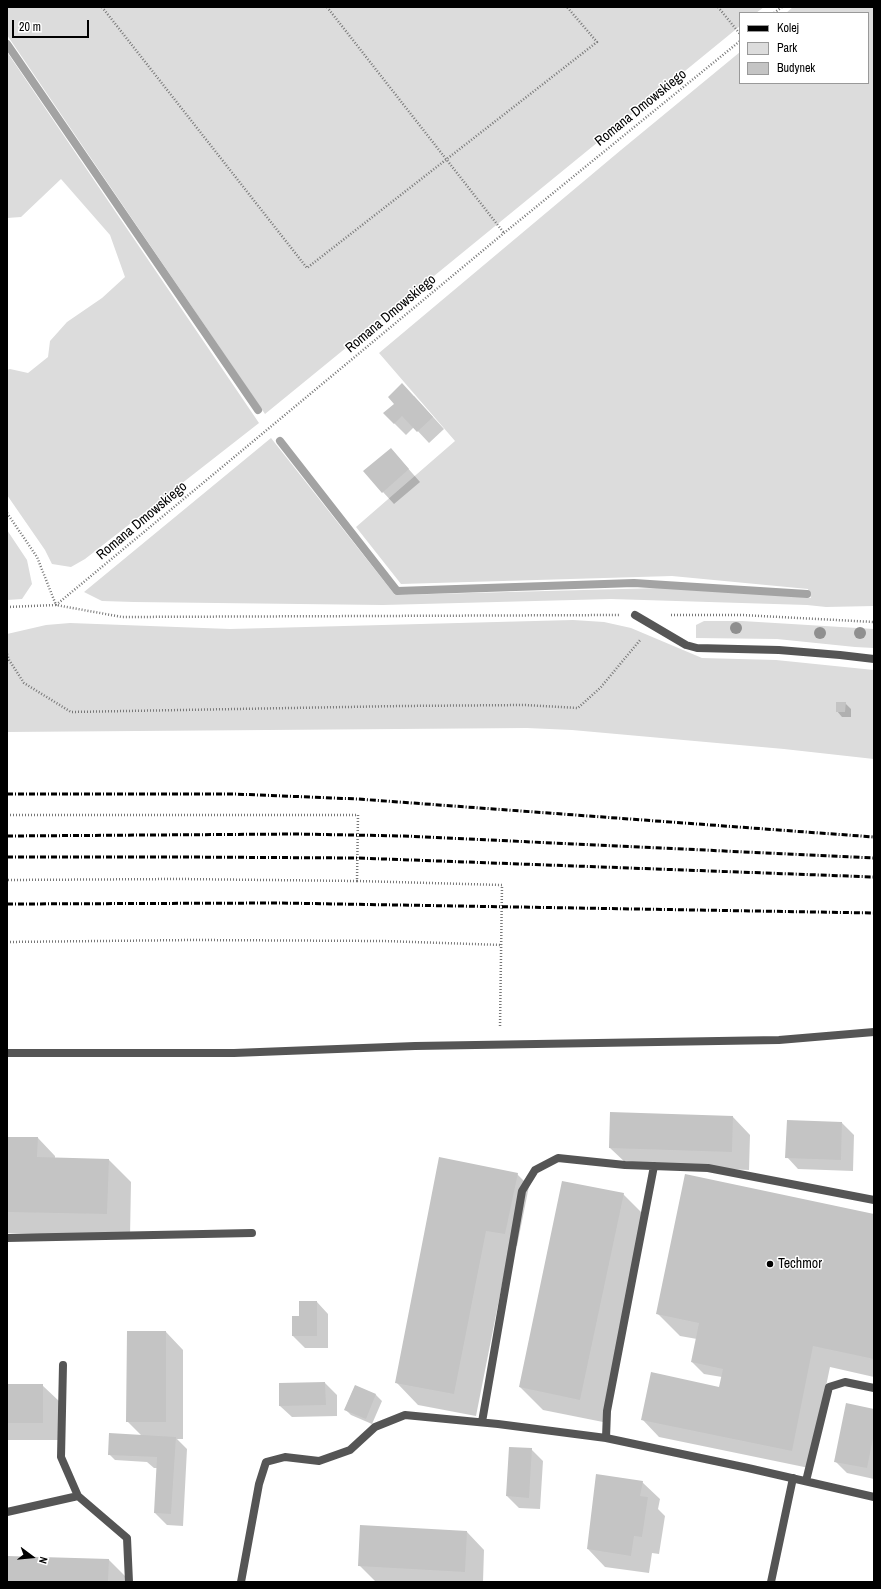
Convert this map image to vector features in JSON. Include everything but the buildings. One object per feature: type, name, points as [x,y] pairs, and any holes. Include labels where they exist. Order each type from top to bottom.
[{"type":"lane","points":[[635,615],[686,644],[697,648],[779,650],[874,659]]},
{"type":"lane","points":[[7,1053],[234,1053],[500,1044],[779,1040],[874,1032]]},
{"type":"lane","points":[[482,1422],[522,1191],[535,1170],[558,1158],[625,1165],[708,1168],[874,1200]]},
{"type":"lane","points":[[606,1438],[608,1411],[654,1166]]},
{"type":"lane","points":[[7,1238],[252,1233]]},
{"type":"lane","points":[[63,1365],[61,1457],[78,1496],[127,1538],[129,1582]]},
{"type":"lane","points":[[806,1481],[829,1387],[845,1382],[874,1388]]},
{"type":"lane","points":[[241,1582],[260,1484],[266,1462],[285,1457],[319,1461],[350,1450],[375,1428],[405,1415],[482,1422],[606,1438],[874,1497]]},
{"type":"lane","points":[[771,1582],[793,1478]]},
{"type":"lane","points":[[7,1512],[78,1496]]},
{"type":"path","points":[[102,7],[307,268],[597,42],[568,7]]},
{"type":"path","points":[[327,7],[446,161],[504,233]]},
{"type":"path","points":[[718,7],[739,33]]},
{"type":"path","name":"Romana Dmowskiego","points":[[56,605],[504,233],[739,41]]},
{"type":"path","points":[[7,513],[37,557],[56,605]]},
{"type":"path","points":[[7,607],[56,605],[122,616],[635,615]]},
{"type":"path","points":[[666,615],[742,615],[874,622]]},
{"type":"path","points":[[7,654],[9,660],[24,683],[70,712],[524,705],[578,708],[601,687],[653,626]]},
{"type":"path","points":[[7,815],[358,815],[357,881]]},
{"type":"path","points":[[7,880],[195,879],[502,885],[500,1044]]},
{"type":"path","points":[[7,942],[193,940],[376,941],[502,945]]},
{"type":"green space","points":[[7,7],[764,7],[757,12],[739,12],[739,27],[265,414],[7,35]]},
{"type":"green space","points":[[793,7],[874,7],[874,606],[826,607],[807,605],[611,599],[383,605],[134,602],[102,601],[84,592],[271,438],[395,595],[698,587],[811,598],[808,589],[672,576],[401,584],[356,527],[455,441],[379,353],[739,53],[739,84],[869,84],[869,12],[787,12]]},
{"type":"green space","points":[[7,52],[259,423],[85,559],[71,567],[52,564],[45,550],[7,495],[7,370],[10,369],[28,373],[48,357],[50,341],[67,322],[102,298],[125,277],[110,235],[61,179],[21,217],[7,218]]},
{"type":"green space","points":[[7,530],[27,560],[32,584],[22,599],[7,600]]},
{"type":"green space","points":[[573,620],[604,622],[631,628],[702,658],[776,660],[874,670],[874,759],[784,749],[572,730],[527,728],[7,732],[7,634],[46,625],[70,623],[230,629]]},
{"type":"green space","points":[[704,621],[742,621],[874,629],[874,648],[777,639],[696,638],[696,625]]},
{"type":"waterway","points":[[7,44],[258,410]]},
{"type":"waterway","points":[[280,441],[397,591],[634,583],[807,594]]},
{"type":"railway","points":[[7,794],[234,794],[358,799],[874,837]]},
{"type":"railway","points":[[7,836],[296,834],[404,836],[874,858]]},
{"type":"railway","points":[[7,857],[357,858],[874,877]]},
{"type":"railway","points":[[7,904],[279,903],[874,913]]},
{"type":"place","name":"Techmor","points":[[770,1264]]}]
